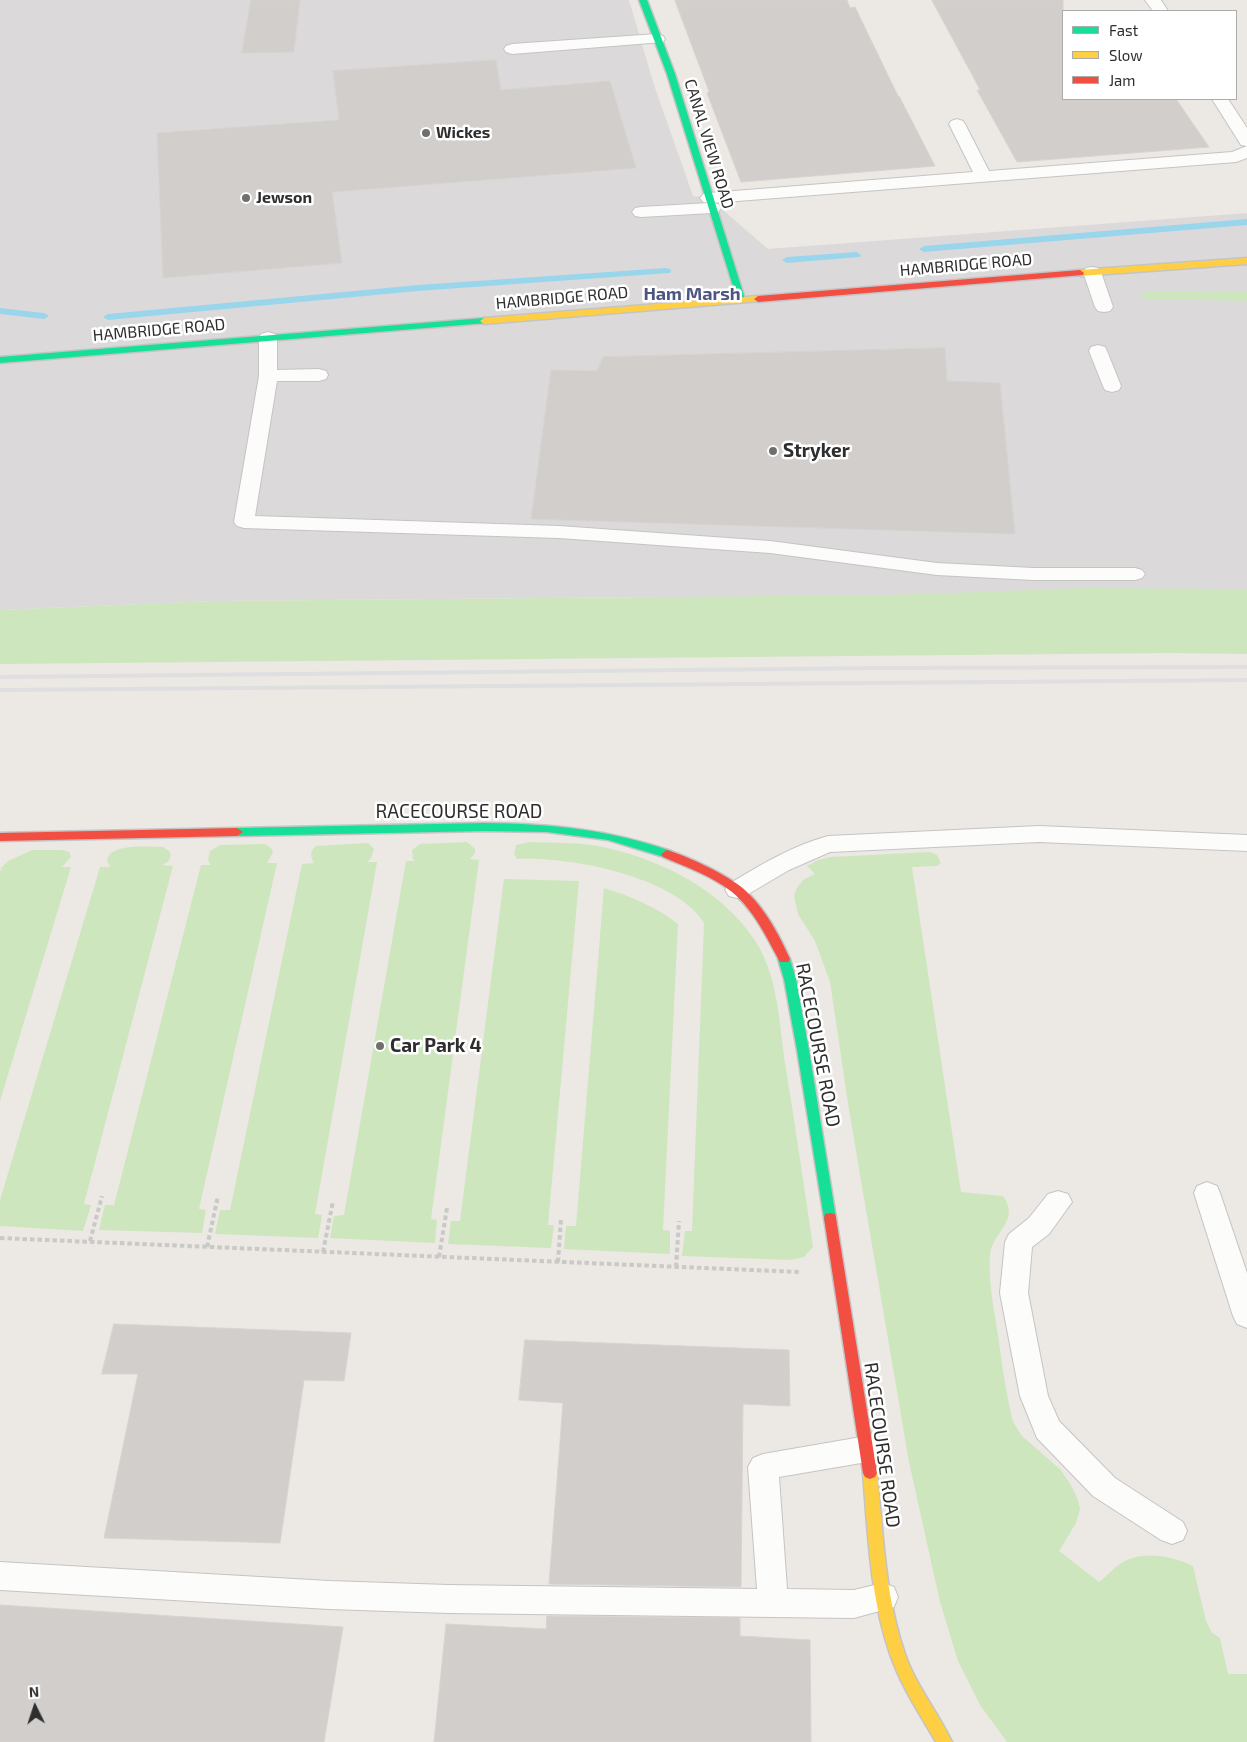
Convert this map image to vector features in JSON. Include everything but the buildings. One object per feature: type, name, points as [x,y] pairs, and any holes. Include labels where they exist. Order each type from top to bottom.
[{"type":"street","name":"CANAL VIEW ROAD","points":[[643,0],[670,74],[741,299]]},
{"type":"street","name":"HAMBRIDGE ROAD","points":[[0,360],[741,299],[1247,261]]},
{"type":"street","name":"RACECOURSE ROAD","points":[[0,837],[498,827],[570,830],[614,836],[650,847],[688,863],[737,890],[765,924],[781,950],[790,979],[840,1274],[867,1448],[884,1597],[896,1647],[908,1679],[944,1742]]},
{"type":"lane","points":[[512,49],[657,38]]},
{"type":"lane","points":[[1221,100],[1247,141]]},
{"type":"lane","points":[[957,124],[984,177]]},
{"type":"lane","points":[[641,212],[710,203],[984,177],[1236,157],[1247,151]]},
{"type":"lane","points":[[1092,272],[1104,307]]},
{"type":"lane","points":[[268,338],[268,376],[244,522],[559,532],[770,547],[937,569],[1033,574],[1135,574]]},
{"type":"lane","points":[[1098,351],[1112,386]]},
{"type":"lane","points":[[268,376],[319,376]]},
{"type":"lane","points":[[737,890],[807,850],[828,844],[1039,834],[1247,843]]},
{"type":"lane","points":[[1207,1193],[1247,1316]]},
{"type":"lane","points":[[1058,1202],[1039,1226],[1019,1242],[1014,1293],[1034,1396],[1048,1429],[1104,1486],[1172,1531]]},
{"type":"lane","points":[[773,1603],[763,1467],[867,1448]]},
{"type":"lane","points":[[0,1576],[349,1595],[854,1604],[884,1597]]},
{"type":"path","points":[[90,1242],[102,1196]]},
{"type":"path","points":[[207,1247],[218,1196]]},
{"type":"path","points":[[323,1252],[333,1201]]},
{"type":"path","points":[[439,1257],[447,1208]]},
{"type":"path","points":[[558,1262],[561,1219]]},
{"type":"path","points":[[676,1267],[679,1221]]},
{"type":"path","points":[[0,1238],[840,1274]]},
{"type":"shaded area","points":[[0,0],[629,0],[654,85],[693,196],[709,198],[768,249],[1247,213],[1247,600],[651,597],[214,601],[0,610]]},
{"type":"green space","points":[[1247,291],[1247,301],[1143,299],[1142,292]]},
{"type":"green space","points":[[1085,588],[1247,589],[1247,654],[1170,653],[0,664],[0,610],[214,601],[895,595]]},
{"type":"green space","points":[[467,842],[475,849],[475,853],[470,859],[479,860],[431,1219],[437,1220],[435,1243],[330,1238],[334,1216],[344,1215],[406,861],[415,861],[412,850],[420,844]]},
{"type":"green space","points":[[530,842],[598,846],[642,858],[664,867],[705,890],[723,904],[754,939],[768,967],[779,1015],[813,1247],[804,1257],[790,1260],[682,1256],[685,1231],[692,1231],[704,923],[690,907],[670,893],[646,881],[619,872],[564,861],[517,859],[514,854],[516,845]]},
{"type":"green space","points":[[368,843],[374,849],[371,858],[367,862],[377,862],[315,1214],[322,1215],[318,1238],[215,1234],[220,1210],[230,1210],[302,864],[314,863],[311,854],[316,846]]},
{"type":"green space","points":[[265,844],[272,849],[273,853],[267,863],[277,863],[199,1209],[206,1210],[202,1233],[99,1230],[105,1205],[114,1205],[201,865],[211,865],[208,860],[210,851],[220,845]]},
{"type":"green space","points":[[163,847],[170,852],[170,858],[162,865],[173,866],[84,1204],[91,1205],[83,1231],[0,1226],[0,1200],[100,867],[110,867],[107,860],[110,855],[123,848]]},
{"type":"green space","points":[[32,850],[62,850],[69,852],[71,857],[62,867],[71,867],[0,1101],[0,871],[2,870],[0,869],[8,861]]},
{"type":"green space","points":[[930,852],[937,855],[941,863],[937,866],[912,867],[961,1192],[1003,1196],[1008,1205],[1009,1213],[1007,1220],[992,1247],[990,1265],[993,1305],[1004,1379],[1013,1422],[1022,1436],[1060,1469],[1078,1500],[1080,1509],[1076,1523],[1059,1551],[1099,1582],[1120,1564],[1135,1557],[1161,1556],[1193,1566],[1206,1621],[1212,1633],[1220,1638],[1228,1674],[1247,1674],[1247,1742],[1007,1742],[980,1705],[958,1661],[940,1602],[909,1462],[849,1110],[830,982],[815,941],[798,914],[794,896],[803,880],[815,874],[807,866],[818,860],[831,857]]},
{"type":"green space","points":[[504,879],[579,881],[548,1225],[554,1225],[551,1248],[448,1244],[451,1221],[460,1221]]},
{"type":"green space","points":[[604,888],[643,903],[661,912],[678,924],[663,1230],[670,1231],[670,1254],[564,1249],[566,1226],[576,1226]]},
{"type":"waterway","points":[[924,249],[1247,222]]},
{"type":"waterway","points":[[787,260],[856,255]]},
{"type":"waterway","points":[[108,317],[418,288],[666,271]]},
{"type":"waterway","points":[[0,311],[44,316]]},
{"type":"railway","points":[[0,677],[879,668],[1247,667]]},
{"type":"railway","points":[[0,690],[1247,680]]},
{"type":"traffic: fast","points":[[643,0],[671,74],[741,299]]},
{"type":"traffic: fast","points":[[0,360],[484,321]]},
{"type":"traffic: fast","points":[[237,832],[516,827],[578,831],[608,836],[667,854]]},
{"type":"traffic: fast","points":[[784,959],[790,979],[803,1050],[830,1218]]},
{"type":"traffic: slow","points":[[1080,273],[1247,261]]},
{"type":"traffic: slow","points":[[484,321],[758,299]]},
{"type":"traffic: slow","points":[[870,1473],[880,1578],[890,1630],[908,1679],[944,1742]]},
{"type":"traffic: jam","points":[[758,299],[1080,273]]},
{"type":"traffic: jam","points":[[0,837],[237,832]]},
{"type":"traffic: jam","points":[[667,854],[711,874],[742,894],[776,942],[784,959]]},
{"type":"traffic: jam","points":[[830,1218],[870,1473]]},
{"type":"place","name":"Wickes","points":[[426,133]]},
{"type":"place","name":"Jewson","points":[[246,198]]},
{"type":"place","name":"Stryker","points":[[773,451]]},
{"type":"place","name":"Car Park 4","points":[[380,1046]]},
{"type":"district","name":"Ham Marsh","points":[[692,294]]}]
